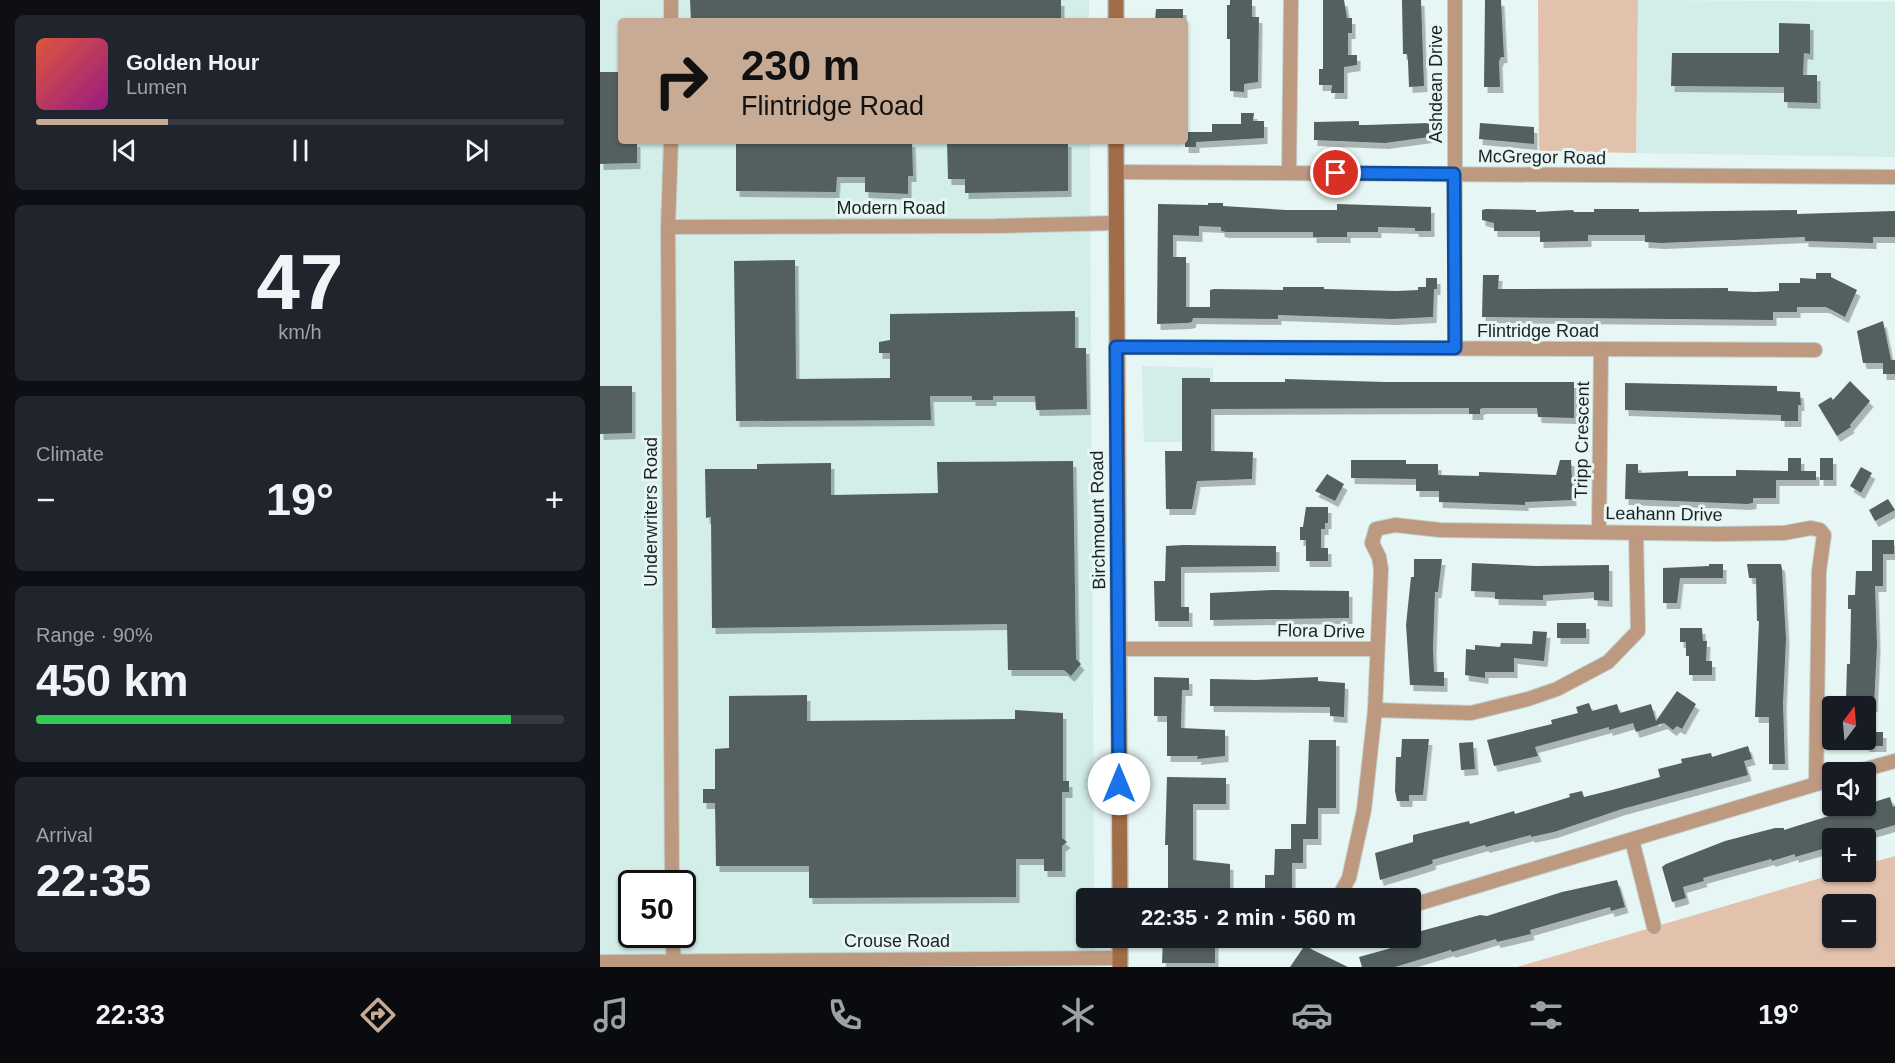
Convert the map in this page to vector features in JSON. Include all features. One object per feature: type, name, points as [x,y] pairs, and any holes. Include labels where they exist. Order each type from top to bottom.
[{"type":"main road","points":[[1116,0],[1116,18]]},
{"type":"main road","name":"Birchmount Road","points":[[1116,144],[1120,888]]},
{"type":"street","points":[[671,0],[671,18]]},
{"type":"street","points":[[1289,172],[1291,0]]},
{"type":"street","name":"Ashdean Drive","points":[[1455,0],[1455,348]]},
{"type":"street","name":"Underwriters Road","points":[[671,144],[668,227],[672,870]]},
{"type":"street","name":"McGregor Road","points":[[1116,172],[1895,177]]},
{"type":"street","name":"Modern Road","points":[[668,227],[996,226],[1115,223]]},
{"type":"street","name":"Flintridge Road","points":[[1116,347],[1815,350]]},
{"type":"street","name":"Tripp Crescent","points":[[1599,531],[1601,350]]},
{"type":"street","name":"Leahann Drive","points":[[1376,649],[1381,569],[1379,557],[1372,543],[1376,529],[1395,525],[1440,530],[1636,533],[1784,533],[1811,528],[1820,530],[1824,536],[1819,571],[1816,784]]},
{"type":"street","points":[[1375,710],[1471,713],[1528,699],[1557,689],[1608,662],[1638,631],[1636,533]]},
{"type":"street","name":"Flora Drive","points":[[1118,649],[1376,649],[1375,710],[1364,810],[1349,878],[1344,888]]},
{"type":"street","points":[[1876,766],[1895,760]]},
{"type":"street","points":[[1421,903],[1822,782]]},
{"type":"street","points":[[1632,840],[1654,927]]},
{"type":"street","points":[[600,962],[674,960],[673,948]]},
{"type":"street","name":"Crouse Road","points":[[674,960],[1120,962]]},
{"type":"shaded area","points":[[600,0],[1089,0],[1089,18],[618,18],[618,144],[1090,144],[1094,888],[1076,888],[1076,948],[1094,948],[1095,967],[600,967]]},
{"type":"shaded area","points":[[1538,0],[1638,0],[1636,153],[1539,151]]},
{"type":"shaded area","points":[[1638,0],[1895,2],[1895,157],[1636,153]]},
{"type":"shaded area","points":[[1142,366],[1213,368],[1213,442],[1144,442]]},
{"type":"shaded area","points":[[1895,856],[1895,967],[1517,967],[1822,878],[1822,882],[1876,882],[1876,861]]},
{"type":"building","points":[[690,0],[1061,0],[1061,18],[691,18]]},
{"type":"building","points":[[1230,0],[1252,0],[1252,17],[1259,17],[1258,82],[1244,84],[1244,92],[1230,91],[1230,39],[1227,39],[1227,5],[1230,5]]},
{"type":"building","points":[[1323,0],[1344,0],[1347,18],[1352,18],[1352,33],[1348,33],[1348,55],[1357,55],[1357,65],[1344,67],[1344,93],[1331,93],[1332,85],[1319,85],[1319,69],[1323,69]]},
{"type":"building","points":[[1402,0],[1421,0],[1424,86],[1409,87],[1407,54],[1403,54]]},
{"type":"building","points":[[1485,0],[1501,0],[1504,57],[1501,57],[1499,61],[1500,87],[1484,87]]},
{"type":"building","points":[[1156,9],[1183,9],[1183,18],[1155,18]]},
{"type":"building","points":[[1779,23],[1810,24],[1810,54],[1804,53],[1803,75],[1817,75],[1817,103],[1784,102],[1784,87],[1671,86],[1672,53],[1779,53]]},
{"type":"building","points":[[600,72],[618,72],[618,144],[637,144],[637,163],[600,164]]},
{"type":"building","points":[[1241,113],[1254,113],[1253,121],[1264,121],[1264,138],[1196,142],[1196,147],[1185,147],[1185,144],[1188,144],[1188,132],[1212,132],[1212,124],[1241,124]]},
{"type":"building","points":[[1359,121],[1359,125],[1429,123],[1429,137],[1385,143],[1314,140],[1314,122]]},
{"type":"building","points":[[1480,123],[1534,127],[1534,144],[1479,139]]},
{"type":"building","points":[[736,144],[912,144],[913,176],[908,176],[908,194],[865,192],[865,177],[837,177],[836,192],[736,191]]},
{"type":"building","points":[[947,144],[1068,144],[1068,191],[965,193],[965,179],[948,179]]},
{"type":"building","points":[[1208,203],[1286,210],[1337,210],[1337,204],[1431,207],[1431,231],[1378,227],[1378,232],[1347,232],[1347,237],[1313,237],[1313,232],[1226,232],[1221,231],[1221,227],[1199,226],[1199,236],[1173,235],[1173,257],[1186,257],[1186,307],[1210,307],[1210,290],[1214,289],[1283,290],[1283,287],[1324,287],[1324,289],[1418,290],[1418,287],[1426,287],[1426,278],[1437,278],[1437,289],[1434,289],[1433,317],[1392,319],[1278,315],[1278,319],[1193,318],[1192,322],[1187,323],[1157,324],[1158,204],[1208,205]]},
{"type":"building","points":[[1486,209],[1594,212],[1594,209],[1639,209],[1639,212],[1797,210],[1797,214],[1895,211],[1895,237],[1873,237],[1873,243],[1805,241],[1805,237],[1661,243],[1645,242],[1645,235],[1588,235],[1588,241],[1540,242],[1540,231],[1494,231],[1494,223],[1482,220],[1482,210]]},
{"type":"building","points":[[795,260],[796,379],[890,378],[890,353],[879,353],[879,342],[890,340],[890,314],[1075,311],[1075,348],[1086,348],[1087,409],[1036,410],[1035,396],[993,396],[993,400],[972,400],[972,396],[930,396],[931,420],[736,421],[734,261]]},
{"type":"building","points":[[1816,273],[1831,273],[1831,277],[1857,290],[1845,317],[1826,307],[1797,307],[1797,312],[1773,312],[1773,320],[1482,317],[1483,275],[1499,275],[1498,289],[1728,288],[1728,291],[1755,292],[1779,291],[1779,283],[1800,283],[1800,278],[1816,279]]},
{"type":"building","points":[[1883,321],[1891,360],[1895,360],[1895,374],[1883,374],[1883,363],[1863,363],[1857,331]]},
{"type":"building","points":[[1182,378],[1210,378],[1210,382],[1285,382],[1285,379],[1385,382],[1574,382],[1574,418],[1538,417],[1537,408],[1483,408],[1480,409],[1480,414],[1469,414],[1469,408],[1211,409],[1211,451],[1253,452],[1252,479],[1197,481],[1192,509],[1166,509],[1165,451],[1182,451]]},
{"type":"building","points":[[1850,381],[1870,401],[1850,425],[1851,427],[1837,436],[1818,405],[1831,397],[1833,400]]},
{"type":"building","points":[[1625,383],[1777,386],[1777,391],[1800,392],[1801,405],[1798,405],[1798,421],[1781,421],[1781,415],[1625,410]]},
{"type":"building","points":[[600,386],[632,386],[632,433],[600,434]]},
{"type":"building","points":[[1788,458],[1801,458],[1801,471],[1816,471],[1816,480],[1776,480],[1776,498],[1753,498],[1753,503],[1747,504],[1625,499],[1626,464],[1638,464],[1638,473],[1688,471],[1688,476],[1736,476],[1736,470],[1788,471]]},
{"type":"building","points":[[1820,458],[1833,458],[1833,480],[1820,480]]},
{"type":"building","points":[[1351,460],[1406,460],[1406,464],[1438,464],[1438,475],[1479,476],[1479,472],[1556,475],[1560,460],[1571,460],[1573,500],[1525,502],[1525,505],[1439,502],[1439,491],[1416,491],[1416,479],[1351,478]]},
{"type":"building","points":[[1073,461],[1076,659],[1081,664],[1071,676],[1064,670],[1008,670],[1007,624],[712,628],[711,517],[706,518],[705,469],[757,469],[757,464],[831,463],[831,495],[938,493],[937,462]]},
{"type":"building","points":[[1861,467],[1872,473],[1861,493],[1850,486]]},
{"type":"building","points":[[1327,474],[1344,484],[1335,501],[1315,491]]},
{"type":"building","points":[[1888,499],[1895,510],[1875,521],[1869,510]]},
{"type":"building","points":[[1306,507],[1328,507],[1328,523],[1325,523],[1325,529],[1321,529],[1321,548],[1328,548],[1328,561],[1306,561],[1306,540],[1300,540],[1300,527],[1303,527]]},
{"type":"building","points":[[1872,540],[1894,540],[1894,554],[1883,554],[1883,586],[1875,586],[1877,645],[1874,696],[1846,696],[1847,664],[1850,664],[1851,609],[1848,609],[1848,595],[1855,595],[1856,571],[1872,571]]},
{"type":"building","points":[[1166,546],[1276,546],[1276,566],[1181,567],[1181,607],[1189,607],[1189,621],[1155,621],[1154,581],[1165,581]]},
{"type":"building","points":[[1414,559],[1442,559],[1438,592],[1435,592],[1433,648],[1434,672],[1444,672],[1444,686],[1410,685],[1406,625],[1411,577],[1414,577]]},
{"type":"building","points":[[1472,563],[1536,566],[1609,565],[1609,601],[1594,600],[1594,592],[1543,595],[1543,600],[1495,599],[1495,592],[1471,591]]},
{"type":"building","points":[[1709,564],[1723,564],[1723,578],[1680,578],[1677,603],[1663,603],[1663,568],[1709,566]]},
{"type":"building","points":[[1747,564],[1781,564],[1782,569],[1786,639],[1783,704],[1785,764],[1769,764],[1769,717],[1755,717],[1759,621],[1757,621],[1756,578],[1749,578]]},
{"type":"building","points":[[1274,590],[1349,591],[1349,618],[1210,620],[1210,593]]},
{"type":"building","points":[[1557,623],[1586,623],[1586,638],[1557,638]]},
{"type":"building","points":[[1680,628],[1702,628],[1703,641],[1707,641],[1706,661],[1712,661],[1712,675],[1689,675],[1689,656],[1686,656],[1686,642],[1680,642]]},
{"type":"building","points":[[1533,631],[1547,632],[1544,661],[1514,658],[1514,672],[1485,672],[1485,678],[1465,675],[1466,649],[1475,650],[1475,645],[1500,647],[1501,643],[1532,644]]},
{"type":"building","points":[[1154,677],[1189,678],[1189,690],[1182,690],[1181,728],[1225,730],[1225,756],[1197,759],[1198,756],[1167,756],[1167,716],[1154,716]]},
{"type":"building","points":[[1318,677],[1318,681],[1345,683],[1344,717],[1330,716],[1330,707],[1210,706],[1210,679],[1256,680]]},
{"type":"building","points":[[1677,691],[1696,704],[1682,729],[1677,726],[1673,730],[1664,723],[1636,732],[1633,723],[1609,730],[1609,727],[1535,747],[1538,756],[1494,766],[1487,740],[1552,724],[1551,720],[1578,713],[1576,707],[1589,703],[1592,711],[1617,704],[1620,713],[1651,704],[1656,721]]},
{"type":"building","points":[[807,695],[807,721],[1015,719],[1015,710],[1063,713],[1063,781],[1069,781],[1069,792],[1062,792],[1062,838],[1067,842],[1062,846],[1062,871],[1044,871],[1044,859],[1016,859],[1016,897],[809,898],[809,866],[716,866],[715,803],[703,803],[703,789],[715,789],[715,749],[729,748],[729,696]]},
{"type":"building","points":[[1876,732],[1883,732],[1883,746],[1876,746]]},
{"type":"building","points":[[1402,739],[1429,739],[1423,795],[1409,795],[1409,801],[1397,801],[1395,791],[1396,757],[1401,757]]},
{"type":"building","points":[[1309,740],[1336,740],[1336,808],[1318,808],[1318,839],[1303,839],[1303,863],[1292,863],[1292,888],[1265,888],[1265,875],[1274,875],[1275,849],[1291,849],[1291,824],[1306,824]]},
{"type":"building","points":[[1473,742],[1475,769],[1461,770],[1459,743]]},
{"type":"building","points":[[1748,746],[1752,759],[1744,761],[1748,775],[1622,809],[1554,832],[1531,837],[1531,835],[1486,847],[1485,845],[1432,860],[1433,863],[1429,865],[1380,880],[1375,853],[1413,842],[1413,835],[1469,821],[1470,824],[1514,811],[1515,814],[1582,791],[1584,797],[1612,790],[1660,777],[1658,769],[1682,763],[1681,759],[1711,753],[1712,757]]},
{"type":"building","points":[[1167,777],[1226,778],[1226,804],[1193,804],[1193,860],[1230,864],[1230,888],[1168,888],[1168,845],[1165,845]]},
{"type":"building","points":[[1890,797],[1893,807],[1895,806],[1895,825],[1876,831],[1876,828],[1822,828],[1822,849],[1795,857],[1795,854],[1772,861],[1771,859],[1703,878],[1704,881],[1683,887],[1686,898],[1672,902],[1662,867],[1666,864],[1725,841],[1775,828],[1784,828],[1784,830],[1829,816],[1876,816],[1876,801]]},
{"type":"building","points":[[1617,880],[1625,907],[1611,911],[1610,907],[1530,930],[1531,934],[1497,942],[1496,939],[1395,967],[1362,967],[1359,957],[1391,948],[1421,948],[1421,931],[1480,915],[1487,916],[1562,892]]},
{"type":"building","points":[[1163,948],[1215,948],[1215,963],[1162,963]]},
{"type":"building","points":[[1303,948],[1310,948],[1348,967],[1290,967]]},
{"type":"route","points":[[1119,784],[1116,347],[1455,348],[1454,174],[1336,173]]}]
